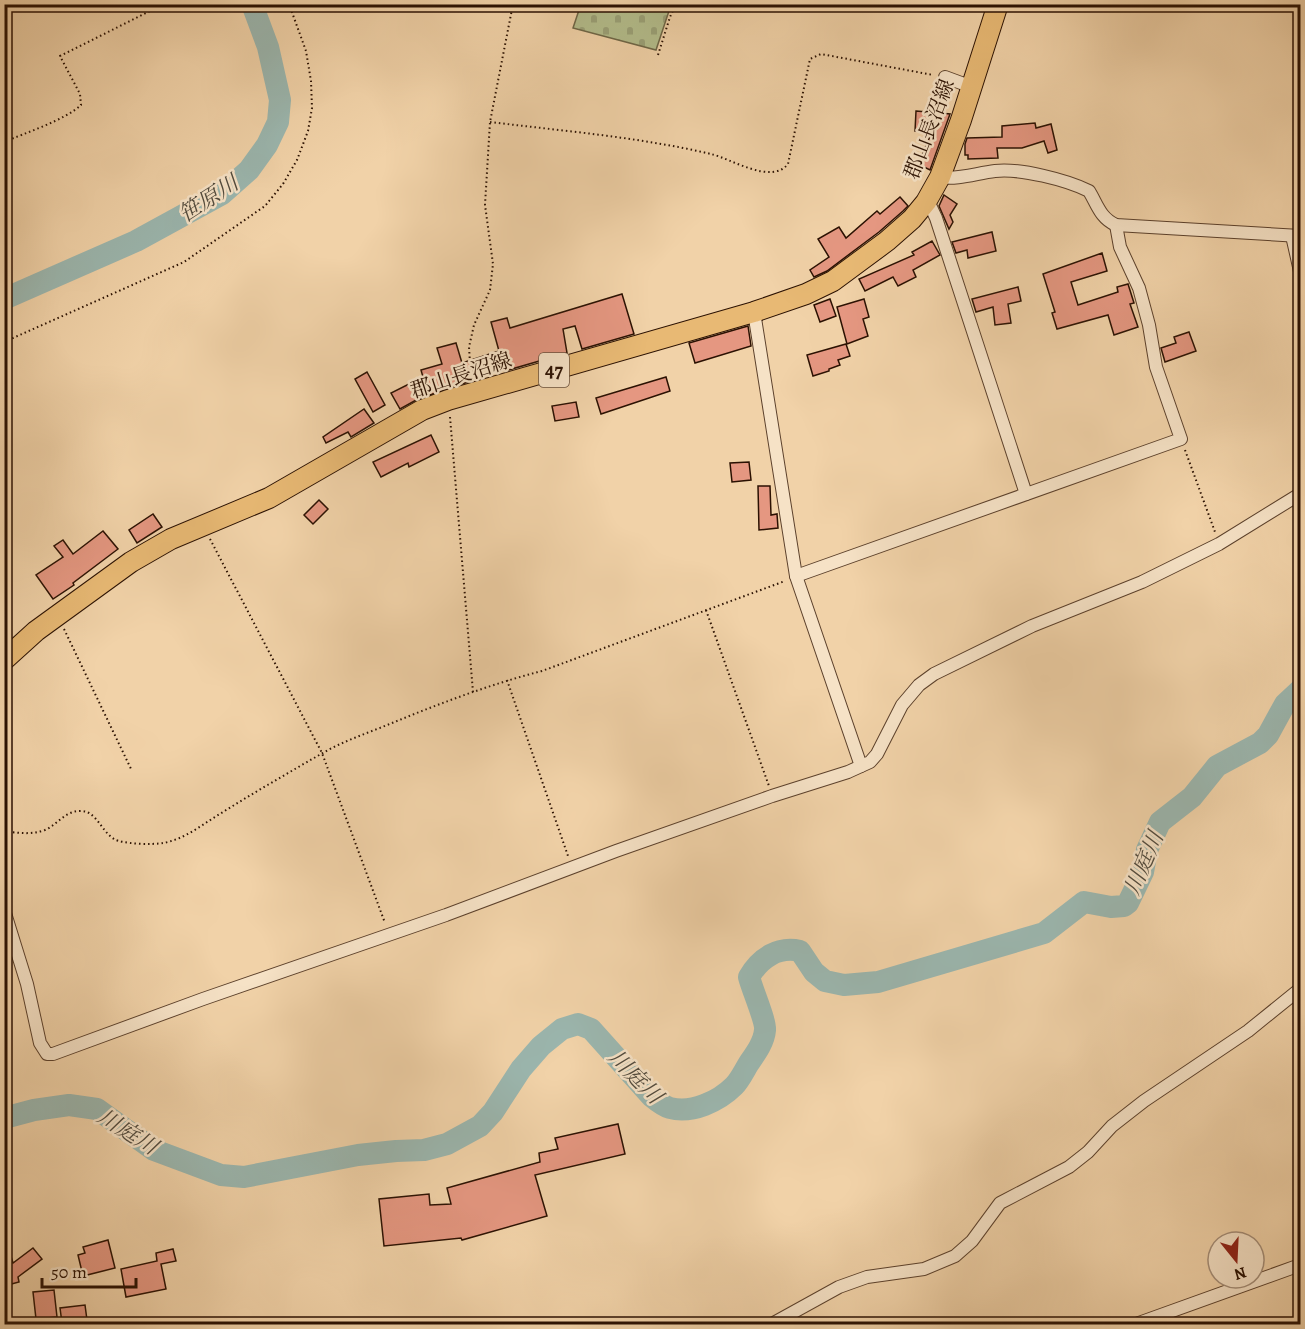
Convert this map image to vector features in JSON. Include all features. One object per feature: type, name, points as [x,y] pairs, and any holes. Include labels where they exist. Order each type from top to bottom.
[{"type":"main road","name":"郡山長沼線","points":[[4,660],[36,631],[131,562],[171,539],[269,498],[422,410],[448,400],[754,312],[806,294],[833,281],[887,241],[912,219],[926,202],[940,177],[998,4]]},
{"type":"street","points":[[945,77],[972,87]]},
{"type":"street","points":[[940,177],[1014,170],[1089,191],[1101,214],[1116,225],[1294,236]]},
{"type":"street","points":[[926,202],[936,218],[1026,494]]},
{"type":"street","points":[[796,576],[1181,439],[1156,367],[1139,288],[1120,247],[1116,225]]},
{"type":"street","points":[[754,312],[796,576],[861,766]]},
{"type":"street","points":[[4,910],[27,984],[40,1042],[47,1054],[54,1054],[772,796],[848,772],[870,762],[877,754],[902,705],[934,674],[990,645],[1142,582],[1219,544],[1300,494]]},
{"type":"street","points":[[778,1323],[838,1287],[867,1277],[924,1269],[955,1256],[972,1241],[1000,1203],[1069,1167],[1088,1152],[1112,1126],[1144,1101],[1248,1031],[1300,989]]},
{"type":"street","points":[[1136,1324],[1300,1265]]},
{"type":"lane","points":[[1294,236],[1300,285]]},
{"type":"path","points":[[4,142],[56,120],[81,105],[80,94],[60,56],[164,4]]},
{"type":"path","points":[[4,342],[184,262],[265,206],[283,184],[297,160],[308,131],[312,108],[311,81],[306,51],[289,4]]},
{"type":"path","points":[[482,392],[470,363],[469,353],[474,326],[490,290],[493,264],[485,205],[490,122],[513,4]]},
{"type":"path","points":[[658,55],[676,4]]},
{"type":"path","points":[[490,122],[646,142],[713,154],[755,170],[772,172],[782,170],[788,164],[810,59],[821,54],[945,77]]},
{"type":"path","points":[[448,400],[473,692]]},
{"type":"path","points":[[1181,439],[1219,544]]},
{"type":"path","points":[[204,526],[322,753],[389,934]]},
{"type":"path","points":[[4,831],[34,833],[46,829],[70,812],[80,810],[94,816],[114,839],[122,842],[165,843],[197,829],[322,753],[403,718],[507,680],[542,670],[796,576]]},
{"type":"path","points":[[706,610],[772,796]]},
{"type":"path","points":[[57,615],[132,771]]},
{"type":"path","points":[[507,680],[572,868]]},
{"type":"green space","points":[[581,4],[671,5],[656,50],[573,28]]},
{"type":"building","points":[[916,111],[950,114],[930,170],[918,164],[932,132],[915,131]]},
{"type":"building","points":[[1035,123],[1036,128],[1051,124],[1057,150],[1048,153],[1044,141],[1022,148],[997,148],[998,158],[968,159],[968,155],[965,155],[967,138],[1002,137],[1002,126]]},
{"type":"building","points":[[944,195],[957,204],[950,215],[953,222],[949,229],[939,206]]},
{"type":"building","points":[[900,197],[908,206],[903,211],[827,271],[814,277],[810,270],[829,257],[818,239],[839,227],[846,238],[877,211],[880,214]]},
{"type":"building","points":[[992,232],[996,251],[968,258],[967,250],[956,253],[952,242]]},
{"type":"building","points":[[932,241],[940,255],[913,270],[916,277],[898,286],[893,277],[865,291],[859,279],[914,255],[912,252]]},
{"type":"building","points":[[1102,253],[1107,271],[1071,282],[1078,305],[1118,292],[1117,287],[1128,284],[1134,303],[1130,304],[1138,327],[1114,335],[1108,315],[1057,329],[1052,313],[1055,312],[1043,274]]},
{"type":"building","points":[[1018,287],[1021,301],[1008,304],[1011,323],[995,325],[993,307],[976,312],[972,299]]},
{"type":"building","points":[[622,294],[634,334],[582,349],[575,326],[563,329],[567,353],[505,371],[503,363],[466,374],[468,382],[418,399],[400,409],[391,393],[423,377],[421,370],[442,364],[437,348],[456,343],[462,363],[499,351],[491,322],[507,318],[510,328]]},
{"type":"building","points":[[830,299],[836,316],[820,322],[814,305]]},
{"type":"building","points":[[864,299],[869,317],[863,319],[868,336],[847,344],[837,307]]},
{"type":"building","points":[[748,326],[751,346],[695,363],[689,343]]},
{"type":"building","points":[[1189,332],[1196,351],[1165,362],[1161,348],[1176,343],[1174,337]]},
{"type":"building","points":[[846,344],[850,356],[838,360],[840,365],[829,371],[813,376],[807,355]]},
{"type":"building","points":[[367,372],[385,405],[373,412],[355,379]]},
{"type":"building","points":[[666,377],[670,391],[601,414],[596,398]]},
{"type":"building","points":[[576,402],[579,417],[555,421],[552,406]]},
{"type":"building","points":[[364,409],[374,423],[351,437],[348,432],[326,443],[323,437]]},
{"type":"building","points":[[431,435],[439,452],[409,467],[408,463],[381,477],[373,462]]},
{"type":"building","points":[[749,462],[751,480],[732,482],[730,463]]},
{"type":"building","points":[[758,486],[770,486],[771,515],[777,514],[778,528],[759,530]]},
{"type":"building","points":[[319,500],[328,509],[313,524],[304,515]]},
{"type":"building","points":[[153,514],[162,527],[137,543],[129,530]]},
{"type":"building","points":[[103,531],[118,549],[53,599],[36,575],[63,557],[54,546],[63,540],[73,554]]},
{"type":"building","points":[[618,1124],[625,1154],[535,1175],[547,1216],[462,1240],[461,1238],[384,1246],[379,1199],[429,1194],[430,1205],[451,1204],[447,1188],[540,1162],[539,1153],[558,1149],[555,1138]]},
{"type":"building","points":[[108,1240],[115,1268],[83,1276],[78,1255],[85,1253],[83,1247]]},
{"type":"building","points":[[7,1243],[13,1263],[33,1248],[42,1259],[18,1277],[19,1282],[4,1286],[4,1244]]},
{"type":"building","points":[[173,1249],[176,1261],[161,1264],[166,1289],[126,1297],[121,1269],[157,1261],[156,1253]]},
{"type":"building","points":[[54,1290],[57,1317],[36,1319],[33,1292]]},
{"type":"building","points":[[85,1305],[87,1320],[62,1323],[60,1308]]},
{"type":"waterway","name":"笹原川","points":[[4,299],[136,241],[222,194],[249,170],[267,145],[278,122],[280,100],[268,47],[252,4]]},
{"type":"waterway","name":"川庭川","points":[[4,1118],[34,1110],[69,1105],[97,1109],[154,1150],[221,1175],[244,1177],[358,1155],[424,1150],[447,1144],[480,1126],[493,1112],[521,1069],[541,1046],[562,1029],[578,1024],[591,1029],[651,1096],[662,1105],[678,1109],[696,1108],[721,1097],[734,1086],[761,1043],[765,1026],[749,977],[764,959],[784,950],[800,951],[814,972],[825,981],[844,985],[878,982],[1044,933],[1084,902],[1111,907],[1124,906],[1128,903],[1143,872],[1147,850],[1160,822],[1192,797],[1217,766],[1260,743],[1268,735],[1285,704],[1300,690]]}]
